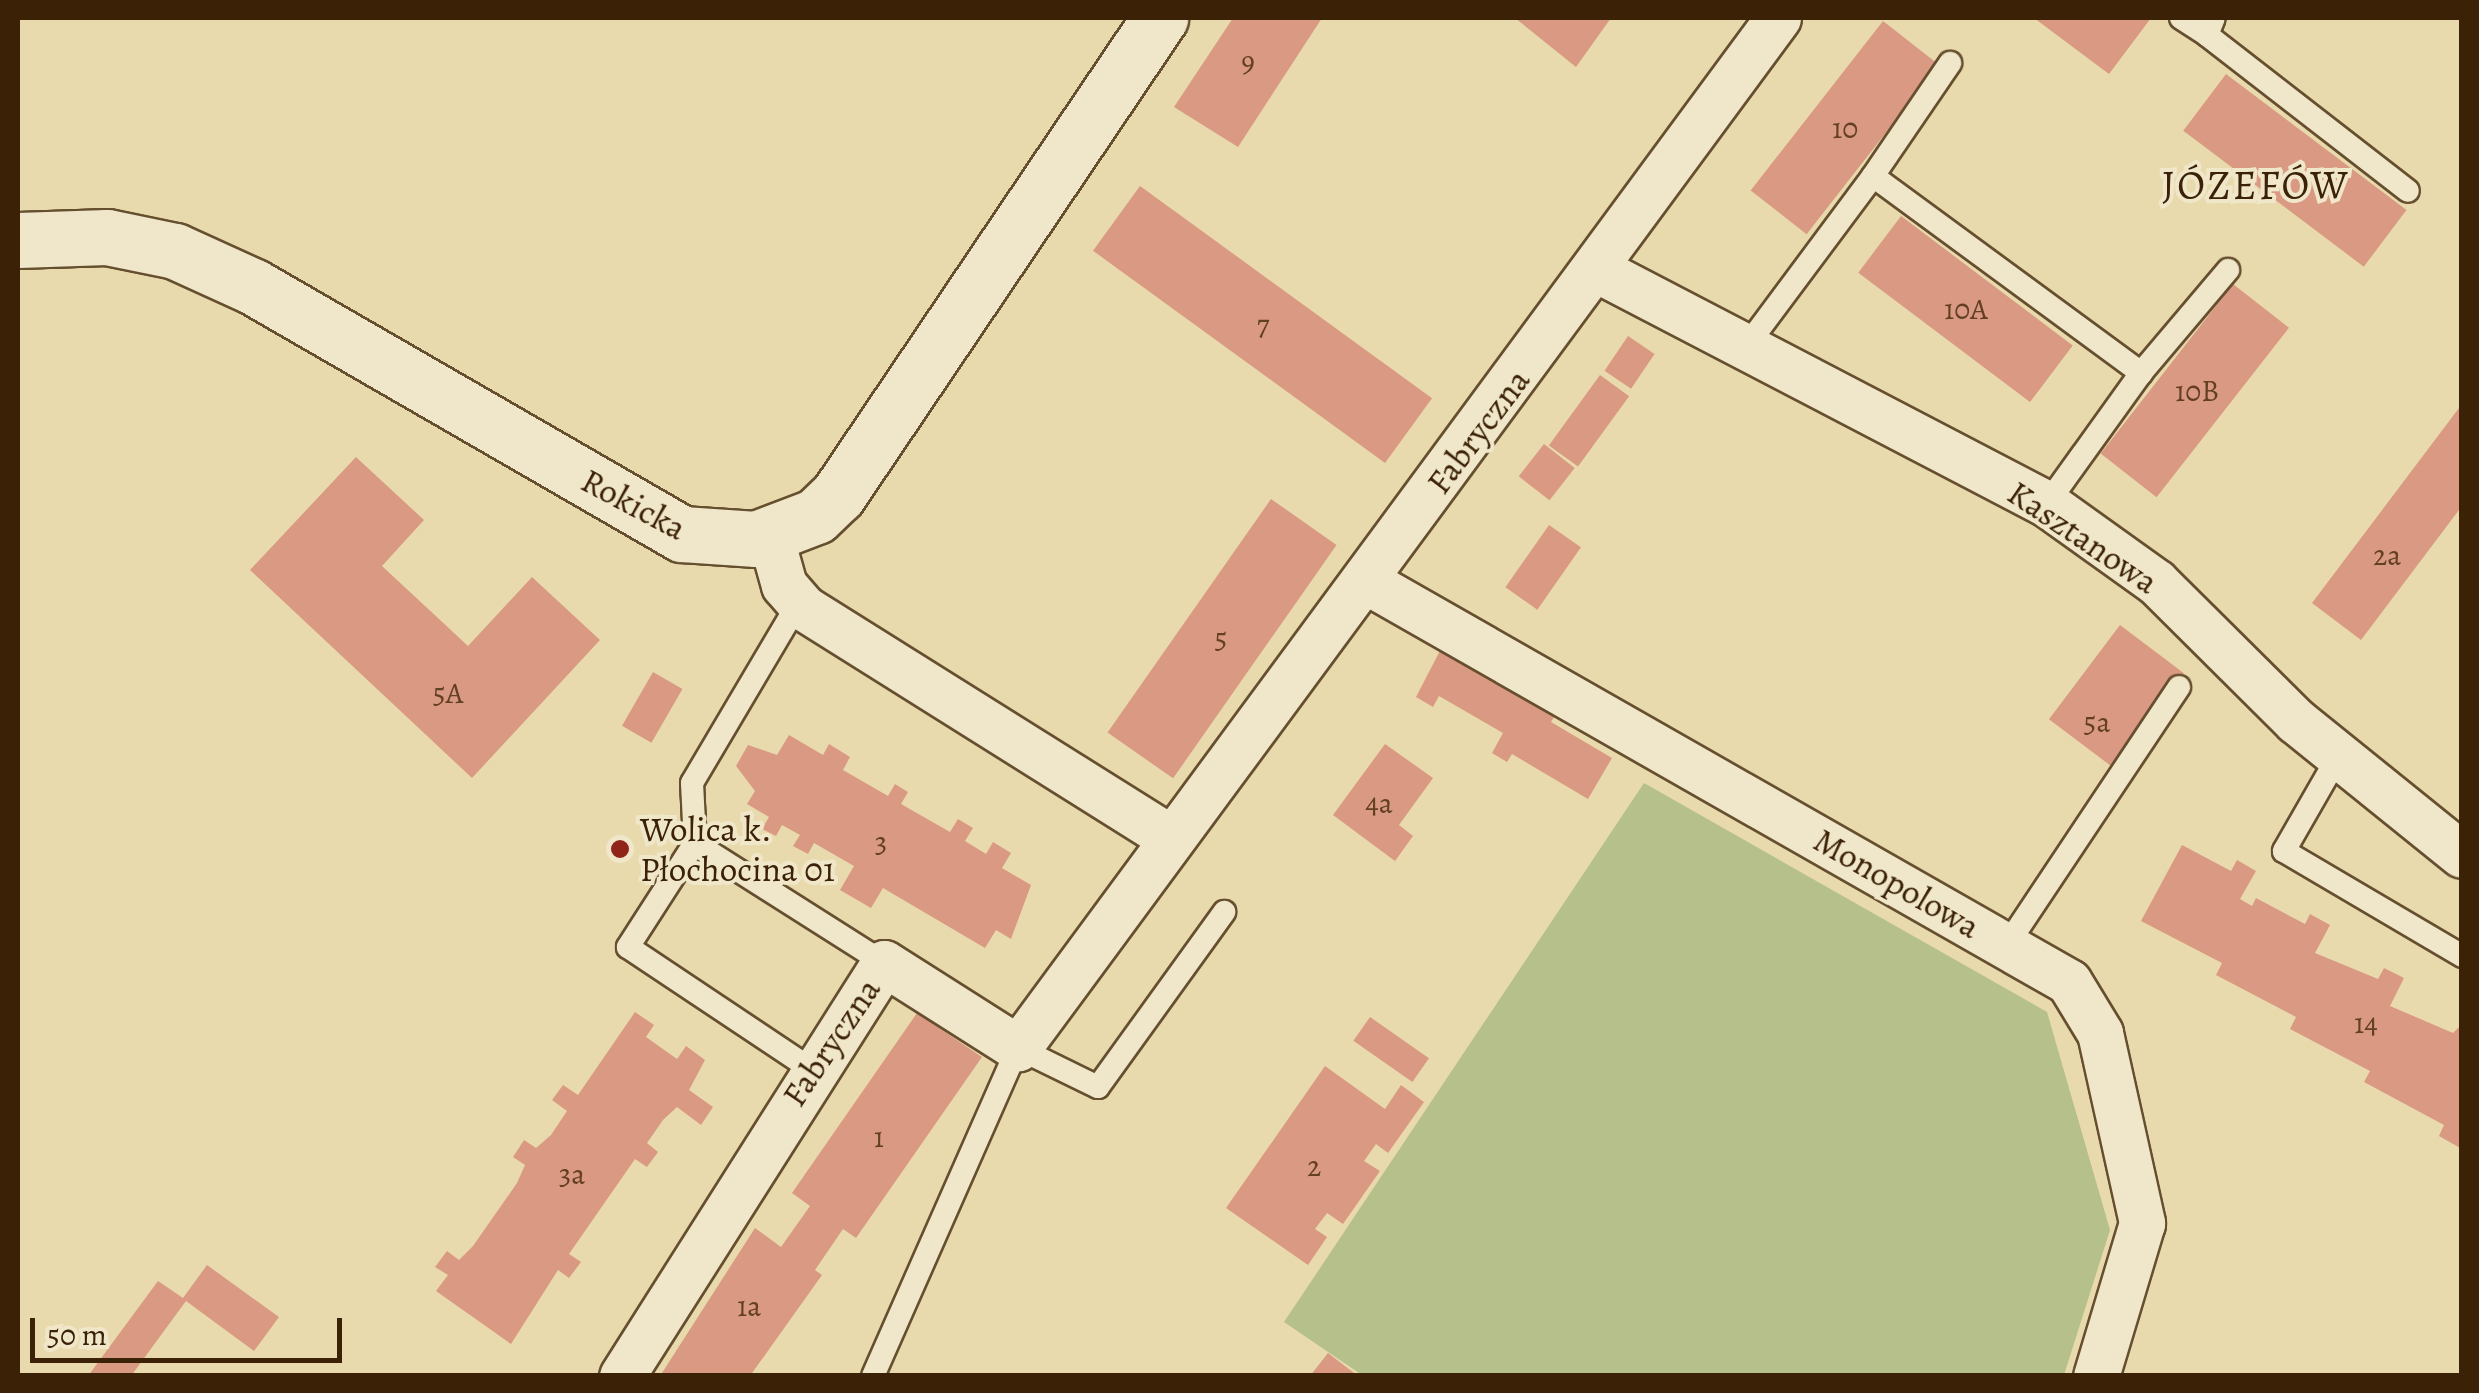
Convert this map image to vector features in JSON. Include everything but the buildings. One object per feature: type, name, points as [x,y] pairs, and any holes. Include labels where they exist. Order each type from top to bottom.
[{"type":"main road","name":"Rokicka","points":[[18,240],[107,237],[175,250],[254,287],[682,534],[724,542],[770,535],[816,516],[838,494],[1160,18]]},
{"type":"street","name":"Fabryczna","points":[[622,1376],[811,1070],[884,963],[1018,1048],[1167,836],[1366,581],[1778,18]]},
{"type":"street","name":"Kasztanowa","points":[[1596,269],[2047,504],[2156,582],[2339,756],[2462,854]]},
{"type":"street","points":[[770,535],[784,585],[799,602],[1167,836]]},
{"type":"street","name":"Monopolowa","points":[[1366,581],[2068,982],[2100,1033],[2128,1136],[2142,1223],[2096,1376]]},
{"type":"lane","points":[[2182,18],[2211,26],[2408,191]]},
{"type":"lane","points":[[1744,348],[1873,176],[1950,63]]},
{"type":"lane","points":[[1873,176],[2141,373]]},
{"type":"lane","points":[[2047,504],[2141,373],[2228,270]]},
{"type":"lane","points":[[799,602],[692,784],[695,843],[628,947],[811,1070]]},
{"type":"lane","points":[[2007,945],[2179,686]]},
{"type":"lane","points":[[2339,756],[2284,851],[2462,956]]},
{"type":"lane","points":[[695,843],[884,963]]},
{"type":"lane","points":[[873,1376],[1018,1048],[1098,1086],[1224,912]]},
{"type":"green space","points":[[1644,783],[2047,1012],[2110,1230],[2064,1375],[1362,1375],[1284,1322]]},
{"type":"place","name":"Wolica k. Płochocina 01","points":[[620,849]]},
{"type":"district","name":"JÓZEFÓW","points":[[2256,186]]}]
